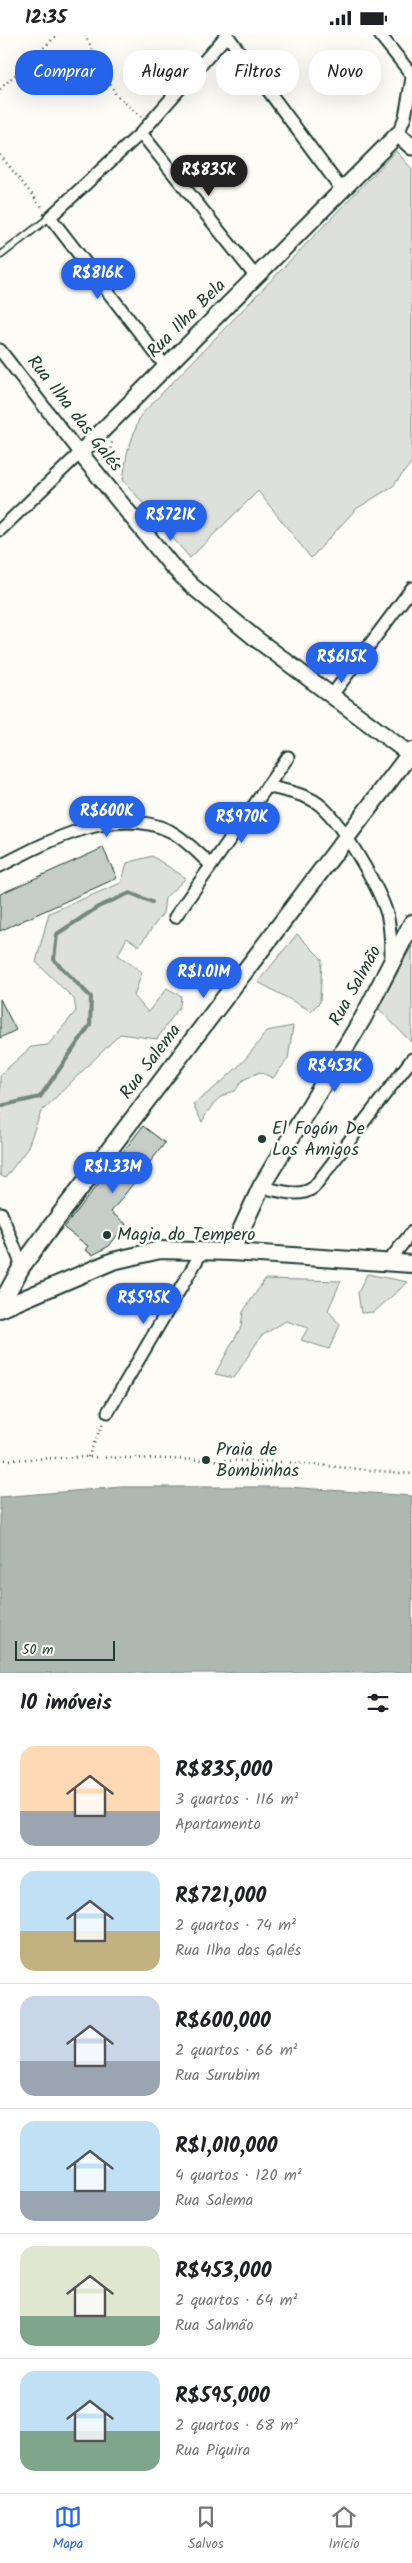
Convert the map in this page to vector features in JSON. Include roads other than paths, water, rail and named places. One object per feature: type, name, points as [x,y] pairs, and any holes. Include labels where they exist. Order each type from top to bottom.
[{"type":"main road","name":"Rua Salema","points":[[0,1307],[22,1266],[411,754]]},
{"type":"main road","name":"Rua Salmão","points":[[231,1252],[261,1187],[363,1018],[412,923]]},
{"type":"main road","points":[[0,1307],[114,1261],[139,1253],[160,1250],[202,1250],[412,1264]]},
{"type":"street","points":[[166,367],[50,217],[142,133],[227,35],[342,190]]},
{"type":"street","points":[[380,35],[412,77],[405,117],[398,134],[412,147]]},
{"type":"street","points":[[142,133],[256,277]]},
{"type":"street","name":"Rua Ilha Bela","points":[[0,530],[80,453],[398,134]]},
{"type":"street","name":"Rua Ilha das Galés","points":[[0,349],[80,453],[171,565],[192,586],[411,754]]},
{"type":"street","points":[[332,695],[412,588]]},
{"type":"street","points":[[175,917],[288,757]]},
{"type":"street","points":[[267,786],[321,805],[347,839],[379,894],[386,911],[390,927],[392,963]]},
{"type":"street","points":[[0,865],[51,840],[77,831],[97,826],[140,823],[172,832],[211,865]]},
{"type":"street","points":[[261,1187],[298,1193],[308,1192],[314,1187],[412,1059]]},
{"type":"street","points":[[1,1213],[22,1266]]},
{"type":"street","points":[[388,1263],[412,1232]]},
{"type":"street","points":[[108,1412],[202,1250]]},
{"type":"lane","points":[[1,255],[50,217]]},
{"type":"waterway","points":[[0,1106],[40,1097],[90,1025],[91,997],[54,960],[57,934],[98,907],[130,893],[152,902]]},
{"type":"place","name":"El Fogón De Los Amigos","points":[[262,1139]]},
{"type":"place","name":"Magia do Tempero","points":[[107,1235]]},
{"type":"place","name":"Praia de Bombinhas","points":[[206,1460]]}]
